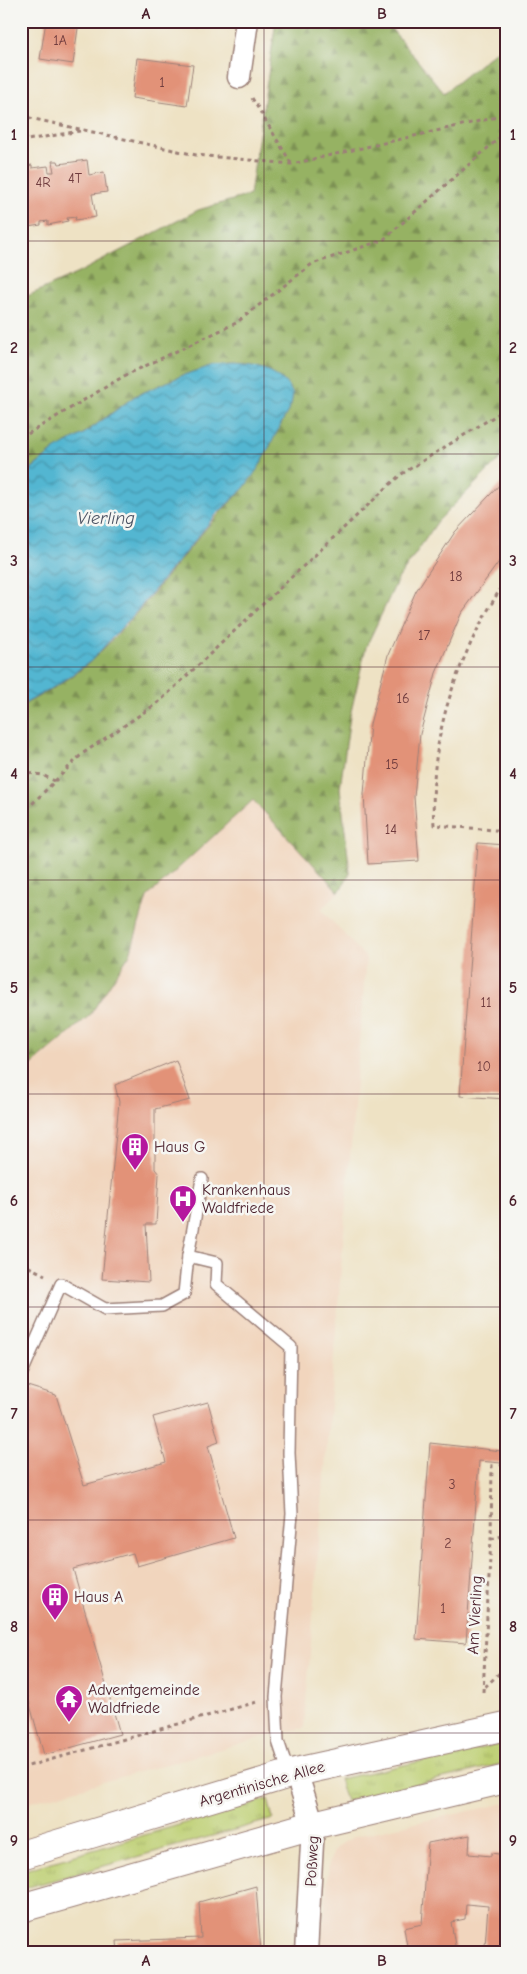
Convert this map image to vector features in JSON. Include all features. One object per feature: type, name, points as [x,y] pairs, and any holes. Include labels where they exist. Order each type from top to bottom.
[{"type":"main road","name":"Argentinische Allee","points":[[21,1854],[292,1773],[506,1726]]},
{"type":"main road","points":[[21,1908],[313,1825],[506,1779]]},
{"type":"street","points":[[239,77],[247,21]]},
{"type":"street","name":"Poßweg","points":[[292,1773],[313,1825],[306,1953]]},
{"type":"lane","points":[[21,1375],[62,1284],[105,1309],[162,1306],[184,1294],[188,1256],[202,1179]]},
{"type":"lane","points":[[188,1256],[217,1263],[216,1284],[291,1347],[289,1453],[292,1514],[276,1697],[278,1742],[292,1773]]},
{"type":"path","points":[[239,77],[292,164]]},
{"type":"path","points":[[21,116],[196,155],[292,164],[506,115]]},
{"type":"path","points":[[21,141],[83,130]]},
{"type":"path","points":[[21,438],[124,376],[236,323],[312,264],[383,240],[506,132]]},
{"type":"path","points":[[21,815],[82,754],[158,702],[400,475],[506,409]]},
{"type":"path","points":[[506,580],[468,645],[445,709],[432,790],[434,825],[506,831]]},
{"type":"path","points":[[21,772],[42,775],[55,781]]},
{"type":"path","points":[[21,1263],[62,1284]]},
{"type":"path","name":"Am Vierling","points":[[492,1462],[492,1539],[484,1690],[506,1667]]},
{"type":"path","points":[[492,1539],[506,1535]]},
{"type":"path","points":[[21,1768],[276,1697]]},
{"type":"shaded area","name":"Krankenhaus Waldfriede","points":[[253,800],[339,892],[321,909],[366,958],[304,1728],[277,1733],[21,1805],[21,1074],[90,1015],[130,954],[147,897]]},
{"type":"shaded area","points":[[506,1803],[506,1950],[321,1953],[329,1863],[335,1849],[341,1844],[356,1836]]},
{"type":"green space","points":[[276,21],[385,21],[444,93],[506,43],[506,453],[438,521],[398,579],[366,647],[350,716],[340,788],[350,873],[339,892],[253,800],[147,897],[130,954],[90,1015],[21,1074],[21,706],[49,691],[92,660],[132,619],[205,530],[244,488],[249,365],[214,365],[135,396],[85,433],[56,449],[21,477],[21,299],[78,273],[198,210],[250,195]]},
{"type":"green space","points":[[506,1743],[506,1763],[346,1801],[339,1779]]},
{"type":"green space","points":[[268,1799],[273,1819],[21,1889],[21,1871]]},
{"type":"water","name":"Vierling","points":[[234,364],[260,368],[276,375],[283,380],[293,394],[291,405],[259,467],[244,488],[215,516],[137,611],[91,661],[61,683],[21,706],[21,477],[56,449],[85,433],[135,396],[181,376],[214,365]]},
{"type":"building","points":[[46,21],[79,21],[73,64],[40,59]]},
{"type":"building","points":[[184,21],[198,21],[197,27],[183,25]]},
{"type":"building","points":[[137,58],[193,65],[187,106],[132,98]]},
{"type":"building","points":[[87,160],[89,175],[104,172],[107,192],[92,194],[96,217],[75,220],[76,217],[67,218],[68,221],[48,225],[48,221],[41,222],[41,225],[21,228],[21,178],[27,176],[26,166],[32,165],[32,168],[48,166],[49,172],[54,172],[52,161],[58,161],[59,164]]},
{"type":"building","points":[[506,478],[506,552],[461,614],[436,673],[420,734],[414,797],[419,861],[368,864],[364,794],[370,724],[388,655],[416,591],[455,532]]},
{"type":"building","points":[[478,843],[506,845],[506,1099],[460,1096]]},
{"type":"building","name":"Haus G","points":[[176,1060],[190,1100],[155,1109],[155,1169],[159,1174],[156,1224],[146,1224],[149,1282],[102,1279],[119,1102],[115,1085]]},
{"type":"building","name":"Haus A","points":[[21,1384],[56,1395],[84,1485],[166,1462],[153,1417],[208,1402],[219,1442],[208,1446],[234,1538],[137,1566],[133,1553],[73,1569],[120,1734],[44,1755],[21,1673]]},
{"type":"building","points":[[504,1412],[506,1466],[500,1466],[501,1463],[479,1461],[466,1643],[416,1639],[430,1443],[502,1451]]},
{"type":"building","points":[[470,1835],[469,1854],[491,1856],[491,1853],[506,1855],[506,1948],[485,1946],[488,1906],[466,1904],[465,1919],[451,1922],[456,1951],[408,1952],[404,1928],[422,1924],[428,1843]]},
{"type":"building","points":[[256,1886],[261,1952],[118,1953],[117,1941],[201,1938],[199,1902]]},
{"type":"place","name":"Haus G","points":[[135,1171]]},
{"type":"place","name":"Krankenhaus Waldfriede","points":[[183,1223]]},
{"type":"place","name":"Haus A","points":[[55,1621]]},
{"type":"place","name":"Adventgemeinde Waldfriede","points":[[69,1723]]}]
